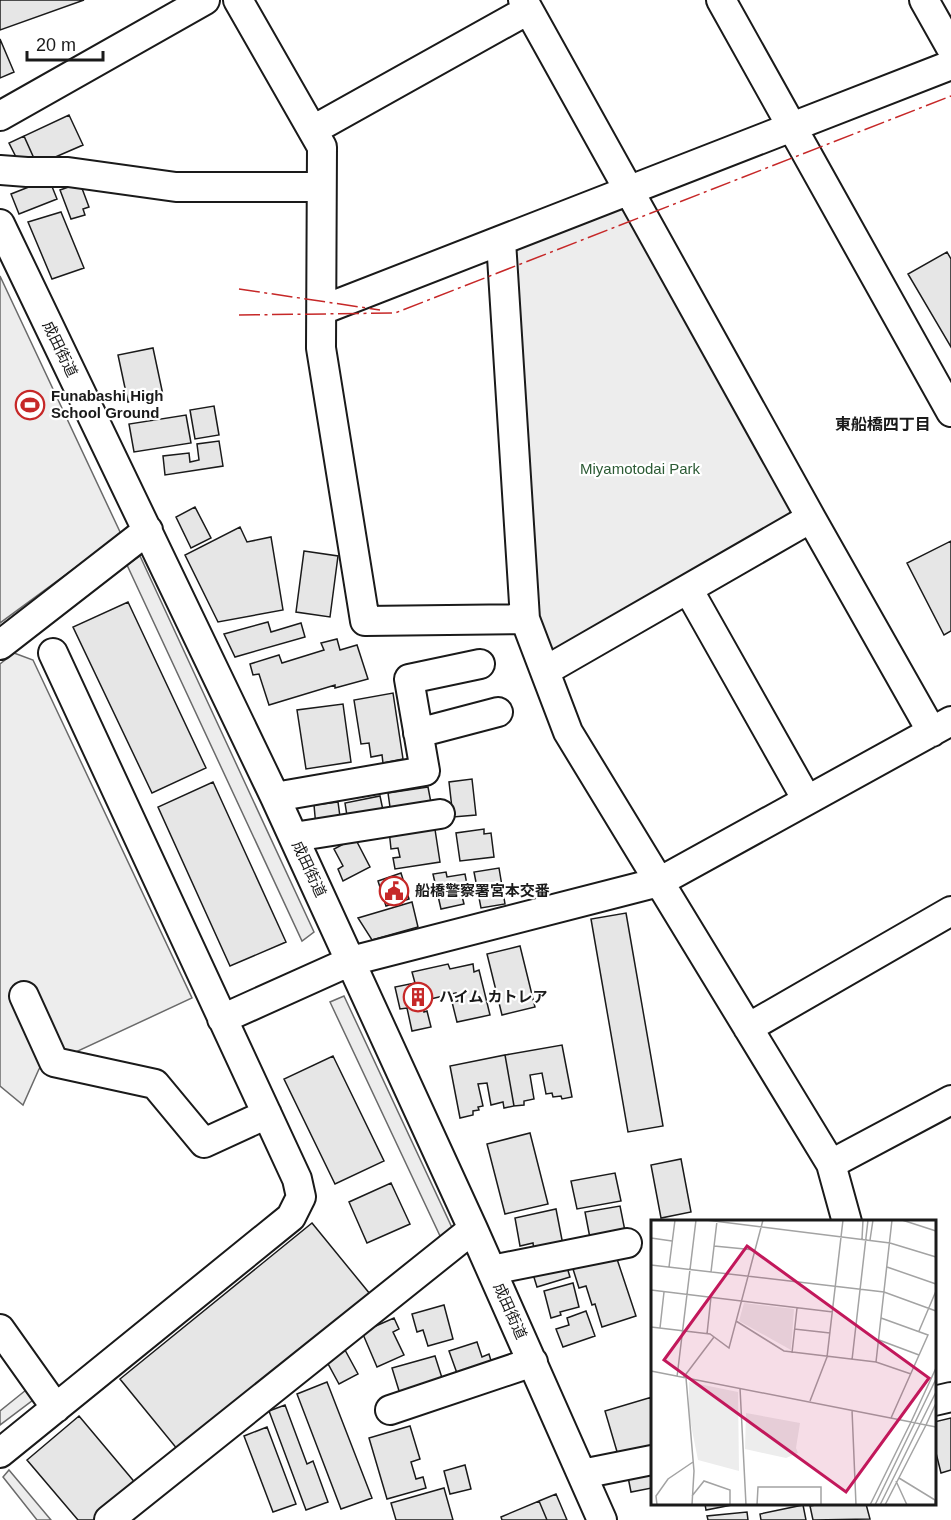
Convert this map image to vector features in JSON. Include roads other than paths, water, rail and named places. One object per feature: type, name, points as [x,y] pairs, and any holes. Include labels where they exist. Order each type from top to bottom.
[{"type":"street","points":[[0,116],[205,0]]},
{"type":"street","points":[[238,0],[322,147],[321,348],[365,621],[525,619]]},
{"type":"street","points":[[721,0],[951,411]]},
{"type":"street","points":[[924,0],[951,48]]},
{"type":"street","points":[[222,1019],[351,961],[659,882],[941,726],[811,518],[525,5],[313,130]]},
{"type":"street","points":[[322,310],[951,65]]},
{"type":"street","points":[[0,170],[68,172],[176,187],[321,187]]},
{"type":"street","name":"成田街道","points":[[0,224],[294,837],[492,1270],[602,1520]]},
{"type":"street","points":[[501,241],[525,619],[568,732],[831,1164],[847,1220]]},
{"type":"street","points":[[545,672],[811,518]]},
{"type":"street","points":[[0,645],[148,530]]},
{"type":"street","points":[[688,589],[807,800]]},
{"type":"street","points":[[0,1453],[291,1217],[301,1197],[297,1179],[53,653]]},
{"type":"street","points":[[275,797],[425,771],[409,678],[480,664]]},
{"type":"street","points":[[418,733],[498,712]]},
{"type":"street","points":[[294,837],[440,814]]},
{"type":"street","points":[[748,1028],[951,911]]},
{"type":"street","points":[[24,996],[54,1062],[155,1084],[204,1143],[267,1114]]},
{"type":"street","points":[[831,1164],[951,1100]]},
{"type":"street","points":[[109,1520],[473,1229]]},
{"type":"street","points":[[492,1270],[627,1243]]},
{"type":"street","points":[[0,1329],[56,1408]]},
{"type":"street","points":[[390,1410],[533,1362]]},
{"type":"street","points":[[936,1401],[951,1397]]},
{"type":"street","points":[[582,1474],[651,1460]]},
{"type":"place","name":"Funabashi High School Ground","points":[[30,405]]},
{"type":"place","name":"船橋警察署宮本交番","points":[[394,891]]},
{"type":"place","name":"ハイム カトレア","points":[[418,997]]},
{"type":"district","name":"東船橋四丁目","points":[[883,424]]},
{"type":"park label","name":"Miyamotodai Park","points":[[640,469]]}]
